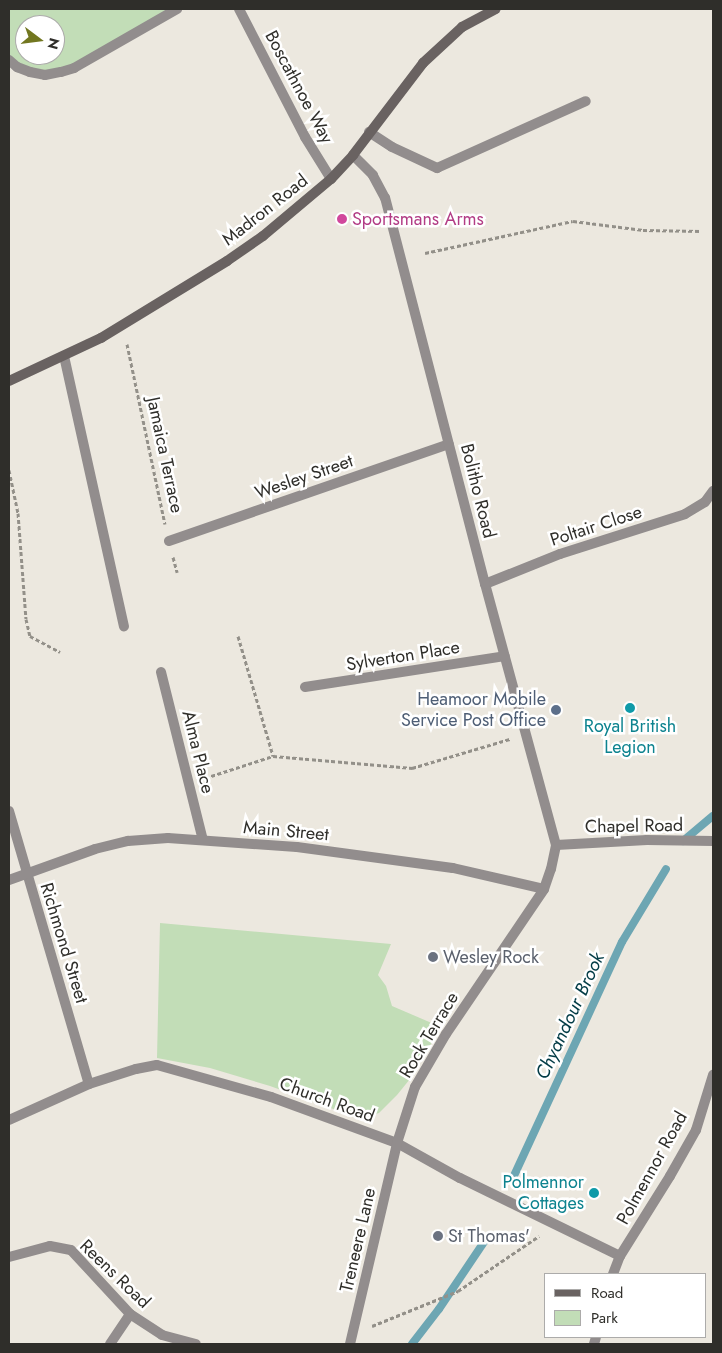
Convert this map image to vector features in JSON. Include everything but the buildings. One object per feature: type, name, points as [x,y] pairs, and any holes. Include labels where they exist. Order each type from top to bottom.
[{"type":"main road","name":"Madron Road","points":[[9,381],[101,338],[227,261],[263,236],[331,179],[353,155],[424,63],[462,28],[496,9]]},
{"type":"street","points":[[9,60],[17,67],[30,72],[45,75],[61,72],[74,68],[177,9]]},
{"type":"street","name":"Boscathnoe Way","points":[[240,9],[305,137],[331,179]]},
{"type":"street","points":[[369,132],[392,148],[437,168],[586,100]]},
{"type":"street","name":"Bolitho Road","points":[[353,155],[373,175],[385,198],[485,584],[556,845]]},
{"type":"street","points":[[64,356],[124,626]]},
{"type":"street","name":"Wesley Street","points":[[169,541],[449,444]]},
{"type":"street","name":"Poltair Close","points":[[485,584],[560,554],[685,514],[705,502],[713,492]]},
{"type":"street","name":"Sylverton Place","points":[[305,687],[506,656]]},
{"type":"street","name":"Alma Place","points":[[160,672],[190,782],[203,840]]},
{"type":"street","name":"Richmond Street","points":[[9,811],[89,1084]]},
{"type":"street","name":"Main Street","points":[[9,880],[96,849],[128,842],[168,838],[297,847],[453,868],[544,889]]},
{"type":"street","name":"Chapel Road","points":[[556,845],[647,840],[713,841]]},
{"type":"street","name":"Rock Terrace","points":[[397,1143],[415,1087],[426,1065],[544,889],[551,870],[556,845]]},
{"type":"street","name":"Church Road","points":[[9,1120],[89,1084],[136,1069],[157,1065],[271,1097],[397,1143],[460,1178],[620,1256]]},
{"type":"street","name":"Polmennor Road","points":[[614,1273],[620,1256],[696,1130],[713,1075]]},
{"type":"street","name":"Treneere Lane","points":[[350,1344],[397,1143]]},
{"type":"street","name":"Reens Road","points":[[9,1257],[50,1246],[71,1250],[130,1314],[162,1335],[196,1344]]},
{"type":"street","points":[[110,1344],[130,1314]]},
{"type":"path","points":[[425,252],[573,221],[643,230],[701,231]]},
{"type":"path","name":"Jamaica Terrace","points":[[127,344],[177,572]]},
{"type":"path","points":[[9,470],[18,513],[26,619],[30,636],[60,652]]},
{"type":"path","points":[[238,636],[273,756]]},
{"type":"path","points":[[190,782],[273,756],[412,768],[526,734]]},
{"type":"path","points":[[368,1328],[458,1291],[556,1224]]},
{"type":"green space","points":[[9,9],[177,9],[74,68],[45,75],[21,65],[65,65],[65,15],[15,15],[15,62],[9,60]]},
{"type":"green space","points":[[160,923],[391,944],[378,975],[386,986],[392,1006],[441,1027],[410,1079],[397,1095],[379,1113],[361,1119],[270,1086],[210,1068],[157,1058]]},
{"type":"waterway","name":"Chyandour Brook","points":[[683,841],[713,816]]},
{"type":"waterway","name":"Chyandour Brook","points":[[512,1180],[622,942],[666,869]]},
{"type":"waterway","points":[[412,1344],[439,1309],[486,1239]]},
{"type":"place","name":"Sportsmans Arms","points":[[342,219]]},
{"type":"place","name":"Royal British Legion","points":[[630,708]]},
{"type":"place","name":"Heamoor Mobile Service Post Office","points":[[556,710]]},
{"type":"place","name":"Wesley Rock","points":[[433,957]]},
{"type":"place","name":"Polmennor Cottages","points":[[594,1193]]},
{"type":"place","name":"St Thomas'","points":[[438,1236]]}]
